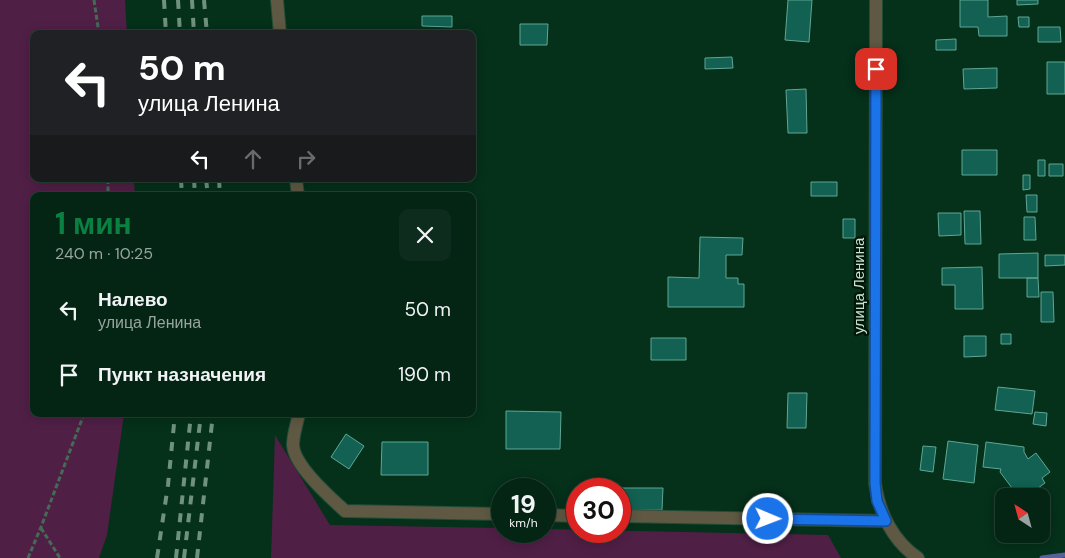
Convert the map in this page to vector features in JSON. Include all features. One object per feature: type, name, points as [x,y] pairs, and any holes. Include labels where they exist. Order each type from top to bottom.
[{"type":"street","points":[[277,0],[280,30]]},
{"type":"street","name":"улица Ленина","points":[[876,0],[875,483],[877,501],[886,521],[905,548],[918,558]]},
{"type":"street","points":[[298,417],[293,446],[299,459],[316,484],[346,511],[491,514]]},
{"type":"street","points":[[631,516],[886,521]]},
{"type":"path","points":[[94,0],[98,30]]},
{"type":"path","points":[[28,558],[83,417]]},
{"type":"path","points":[[41,527],[60,558]]},
{"type":"shaded area","points":[[0,0],[125,0],[127,30],[30,30],[30,182],[134,182],[135,192],[30,192],[30,417],[124,417],[107,535],[99,558],[0,558]]},
{"type":"shaded area","points":[[275,435],[330,525],[491,528],[491,543],[556,543],[556,529],[566,529],[566,543],[631,543],[631,531],[828,535],[841,558],[271,558]]},
{"type":"building","points":[[788,0],[812,0],[809,42],[785,40]]},
{"type":"building","points":[[960,0],[988,0],[988,17],[1007,16],[1007,36],[979,36],[978,27],[960,27]]},
{"type":"building","points":[[1017,0],[1038,0],[1038,4],[1017,5]]},
{"type":"building","points":[[422,16],[452,16],[452,27],[422,26]]},
{"type":"building","points":[[1018,17],[1029,17],[1029,27],[1019,27]]},
{"type":"building","points":[[520,24],[548,24],[547,45],[520,45]]},
{"type":"building","points":[[1038,27],[1060,27],[1061,42],[1038,42]]},
{"type":"building","points":[[956,39],[956,50],[936,50],[936,40]]},
{"type":"building","points":[[732,57],[733,68],[705,69],[705,58]]},
{"type":"building","points":[[1047,62],[1065,62],[1065,94],[1047,94]]},
{"type":"building","points":[[997,68],[997,88],[964,89],[963,69]]},
{"type":"building","points":[[806,89],[807,133],[788,133],[786,90]]},
{"type":"building","points":[[962,150],[997,150],[997,175],[962,175]]},
{"type":"building","points":[[1038,160],[1045,160],[1045,176],[1038,176]]},
{"type":"building","points":[[1049,164],[1063,164],[1063,176],[1049,176]]},
{"type":"building","points":[[1023,175],[1030,175],[1030,189],[1023,190]]},
{"type":"building","points":[[811,182],[837,182],[837,196],[811,196]]},
{"type":"building","points":[[1026,195],[1037,195],[1037,212],[1027,212]]},
{"type":"building","points":[[964,211],[980,211],[981,244],[965,244]]},
{"type":"building","points":[[938,213],[961,213],[961,235],[939,236]]},
{"type":"building","points":[[1024,217],[1035,217],[1036,240],[1024,240]]},
{"type":"building","points":[[843,219],[855,219],[855,238],[843,238]]},
{"type":"building","points":[[700,237],[743,238],[742,255],[726,255],[726,278],[738,278],[738,284],[744,284],[744,307],[668,307],[668,277],[699,278]]},
{"type":"building","points":[[1038,253],[1038,278],[999,278],[999,254]]},
{"type":"building","points":[[1045,255],[1065,255],[1065,265],[1045,266]]},
{"type":"building","points":[[982,267],[983,309],[955,309],[955,285],[942,285],[942,268]]},
{"type":"building","points":[[1027,278],[1038,278],[1039,297],[1027,297]]},
{"type":"building","points":[[1041,292],[1053,292],[1054,322],[1041,322]]},
{"type":"building","points":[[1001,334],[1011,334],[1011,344],[1001,344]]},
{"type":"building","points":[[964,336],[986,336],[986,356],[964,357]]},
{"type":"building","points":[[651,338],[686,338],[686,360],[651,360]]},
{"type":"building","points":[[998,387],[1035,391],[1032,414],[995,410]]},
{"type":"building","points":[[788,393],[807,393],[806,428],[787,428]]},
{"type":"building","points":[[506,411],[561,412],[560,449],[506,449]]},
{"type":"building","points":[[1035,412],[1047,413],[1046,426],[1033,424]]},
{"type":"building","points":[[346,434],[364,446],[349,469],[331,457]]},
{"type":"building","points":[[948,441],[978,445],[974,483],[943,479]]},
{"type":"building","points":[[382,442],[428,442],[428,475],[381,475]]},
{"type":"building","points":[[986,442],[1024,447],[1024,452],[1028,459],[1036,453],[1050,472],[1042,478],[1045,483],[1038,488],[1012,488],[1000,472],[1001,469],[983,467]]},
{"type":"building","points":[[923,446],[936,447],[933,472],[920,470]]},
{"type":"building","points":[[631,488],[663,488],[662,510],[631,510]]},
{"type":"waterway","points":[[1042,558],[1065,555]]},
{"type":"railway","points":[[164,0],[166,30]]},
{"type":"railway","points":[[178,0],[180,30]]},
{"type":"railway","points":[[192,0],[194,30]]},
{"type":"railway","points":[[204,0],[207,30]]},
{"type":"railway","points":[[181,182],[182,192]]},
{"type":"railway","points":[[194,182],[195,192]]},
{"type":"railway","points":[[206,182],[208,192]]},
{"type":"railway","points":[[219,182],[220,192]]},
{"type":"railway","points":[[157,558],[168,485],[175,417]]},
{"type":"railway","points":[[176,558],[191,417]]},
{"type":"railway","points":[[184,558],[201,417]]},
{"type":"railway","points":[[197,558],[213,417]]},
{"type":"route","points":[[768,519],[886,521],[877,501],[875,483],[876,69]]}]
